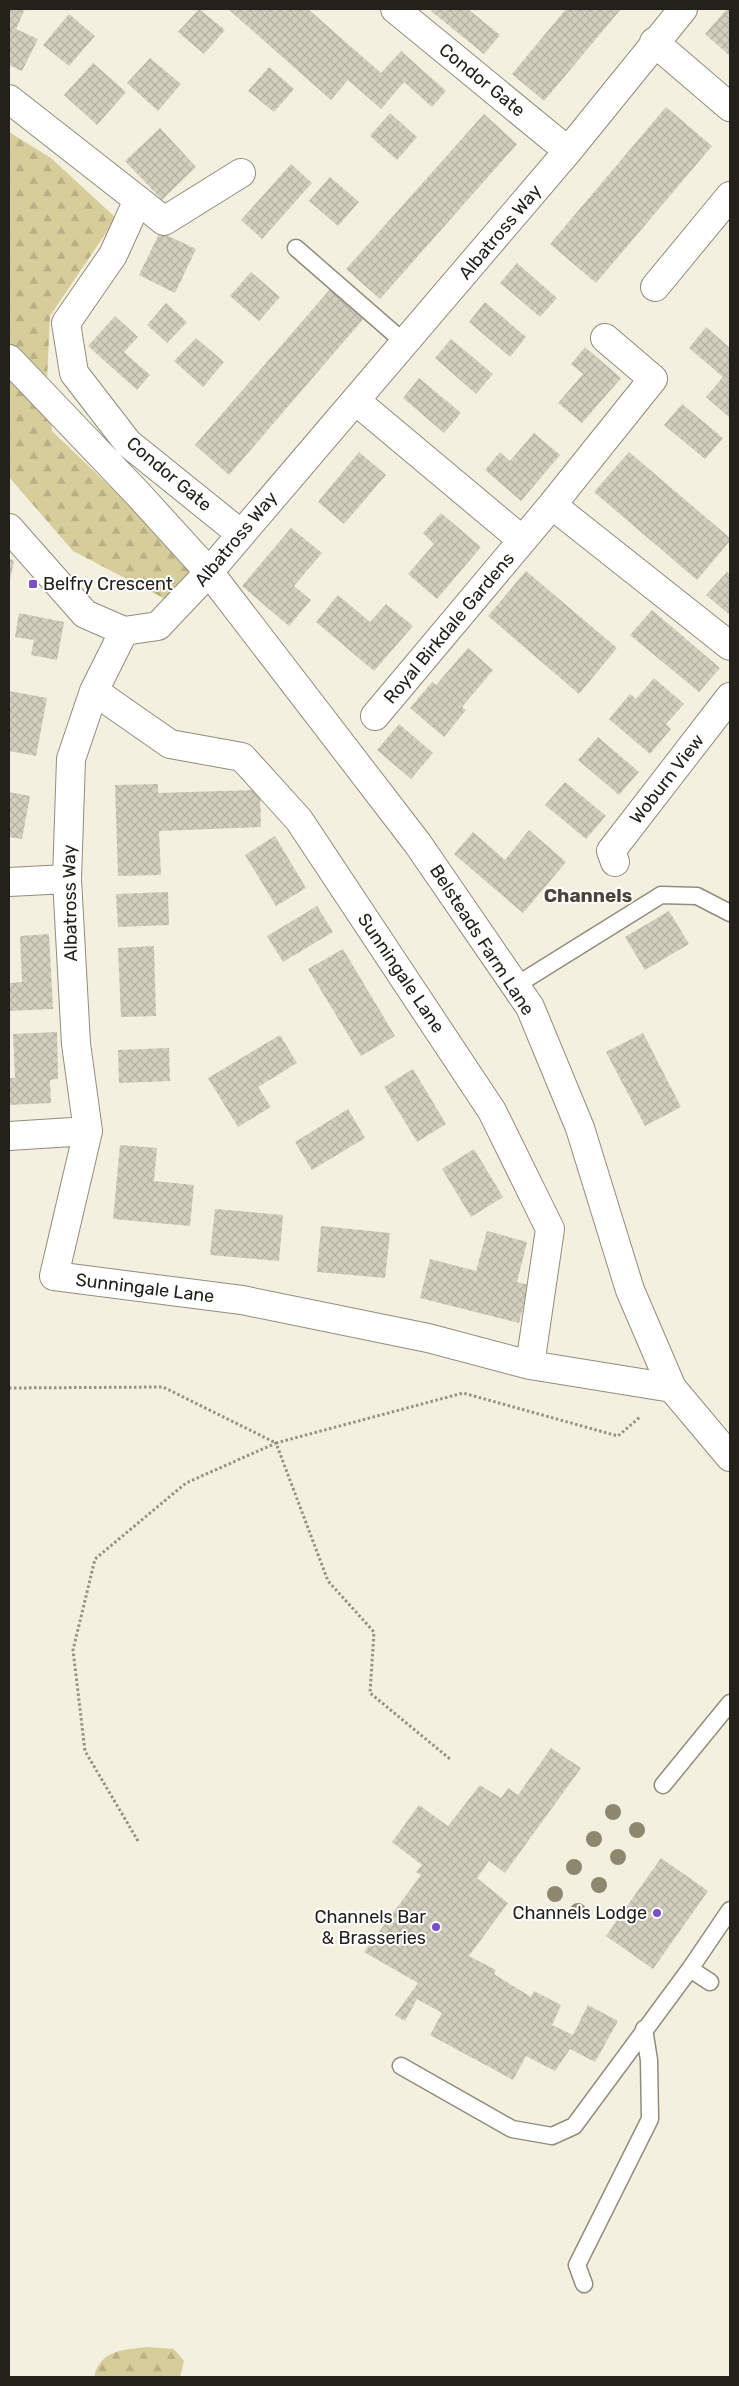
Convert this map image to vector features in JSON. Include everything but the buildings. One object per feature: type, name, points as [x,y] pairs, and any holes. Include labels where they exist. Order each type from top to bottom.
[{"type":"street","name":"Condor Gate","points":[[395,9],[568,151]]},
{"type":"street","name":"Albatross Way","points":[[54,1276],[88,1131],[76,1044],[67,879],[70,759],[94,691],[124,631],[158,626],[209,572],[568,151],[682,9]]},
{"type":"street","points":[[654,42],[730,108]]},
{"type":"street","points":[[9,99],[164,221],[241,173]]},
{"type":"street","points":[[655,287],[730,196]]},
{"type":"street","name":"Condor Gate","points":[[138,200],[113,255],[66,323],[74,373],[128,442],[241,534]]},
{"type":"street","name":"Royal Birkdale Gardens","points":[[375,716],[552,505],[653,379],[606,338]]},
{"type":"street","name":"Condor Gate","points":[[9,359],[138,494],[209,572]]},
{"type":"street","name":"Royal Birkdale Gardens","points":[[356,401],[522,540]]},
{"type":"street","points":[[552,505],[730,646]]},
{"type":"street","points":[[9,528],[85,614],[124,631]]},
{"type":"street","name":"Belsteads Farm Lane","points":[[209,572],[418,844],[530,1008],[580,1128],[630,1290],[672,1388],[730,1457]]},
{"type":"street","name":"Sunningale Lane","points":[[94,691],[170,744],[242,757],[299,820],[492,1111],[550,1229],[530,1365]]},
{"type":"street","name":"Woburn View","points":[[615,862],[612,850],[730,697]]},
{"type":"street","points":[[9,882],[67,879]]},
{"type":"street","points":[[9,1136],[88,1131]]},
{"type":"street","name":"Sunningale Lane","points":[[54,1276],[242,1300],[428,1338],[530,1365],[672,1388]]},
{"type":"lane","points":[[296,248],[405,344]]},
{"type":"lane","points":[[515,986],[661,895],[697,896],[730,913]]},
{"type":"lane","points":[[663,1785],[730,1703]]},
{"type":"lane","points":[[400,2066],[512,2129],[552,2136],[574,2126],[690,1969],[730,1910]]},
{"type":"lane","points":[[690,1969],[710,1982]]},
{"type":"lane","points":[[584,2284],[577,2265],[589,2248],[631,2166],[650,2120],[654,2064],[644,2029]]},
{"type":"path","points":[[9,1388],[163,1387],[276,1443],[328,1581],[374,1632],[370,1693],[450,1759]]},
{"type":"path","points":[[138,1840],[85,1751],[73,1650],[95,1559],[186,1483],[276,1443],[464,1393],[618,1436],[672,1388]]},
{"type":"green space","points":[[9,132],[51,158],[116,218],[50,316],[47,380],[52,431],[198,571],[169,601],[73,551],[9,477]]},
{"type":"green space","points":[[148,2347],[174,2349],[184,2361],[180,2377],[94,2377],[97,2368],[108,2356],[122,2350]]},
{"type":"place","name":"Belfry Crescent","points":[[33,584]]},
{"type":"place","name":"Channels Lodge","points":[[657,1913]]},
{"type":"place","name":"Channels Bar & Brasseries","points":[[436,1927]]},
{"type":"district","name":"Channels","points":[[588,895]]}]
